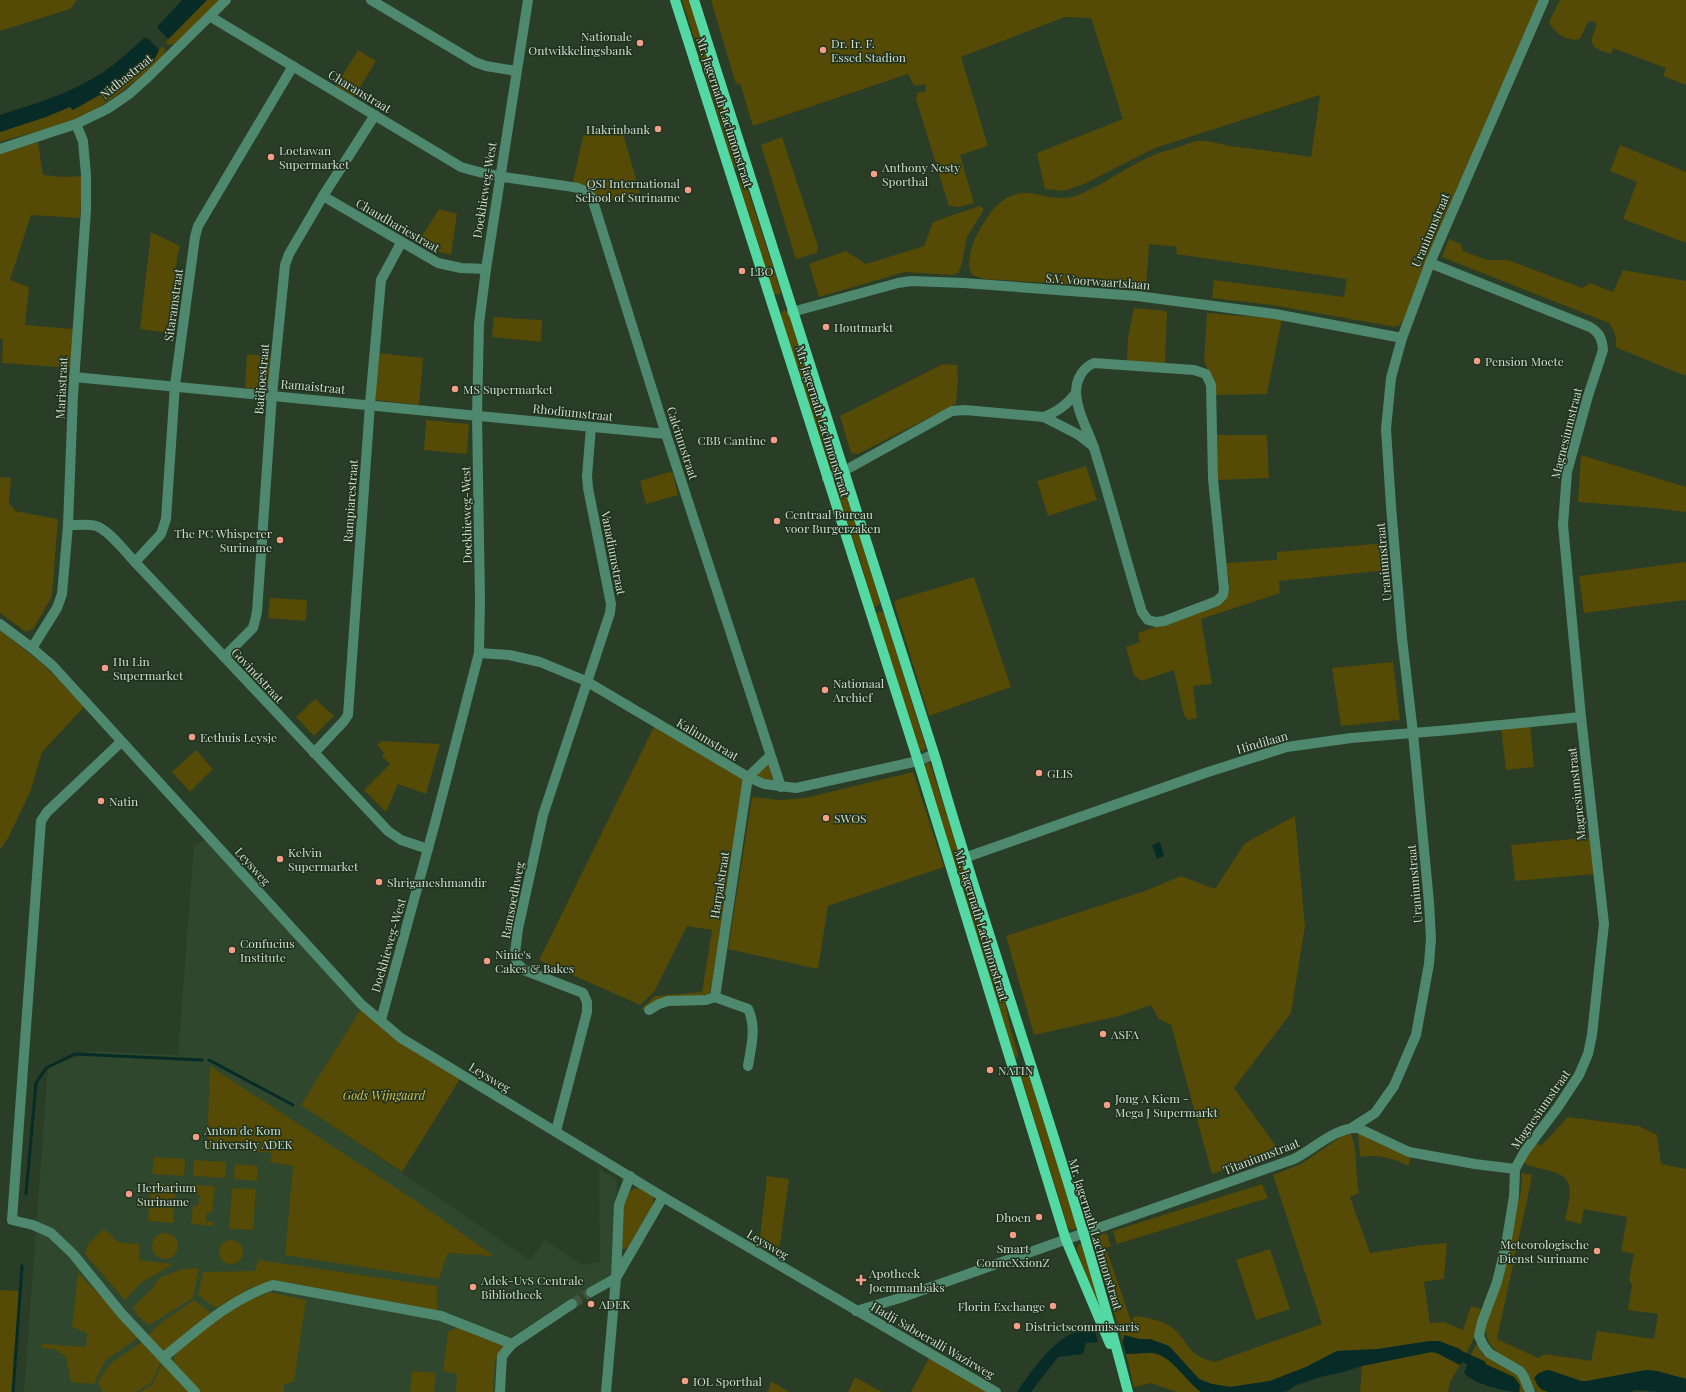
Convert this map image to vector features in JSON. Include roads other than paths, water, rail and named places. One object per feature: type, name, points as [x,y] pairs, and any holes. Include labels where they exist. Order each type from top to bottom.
[{"type":"main road","name":"Mr. Jagernath Lachmonstraat","points":[[675,0],[918,761],[1066,1240],[1127,1389]]},
{"type":"main road","name":"Mr. Jagernath Lachmonstraat","points":[[694,0],[934,754],[964,858],[1100,1288],[1127,1389]]},
{"type":"main road","points":[[734,181],[750,176]]},
{"type":"main road","points":[[774,308],[791,307]]},
{"type":"street","name":"Nidhastraat","points":[[0,149],[76,124],[107,109],[129,94],[226,0]]},
{"type":"street","points":[[371,0],[475,62],[486,66],[516,71]]},
{"type":"street","name":"Doekhieweg-West","points":[[381,1020],[479,654],[480,599],[477,415],[479,324],[500,176],[528,0]]},
{"type":"street","name":"Uraniumstraat","points":[[1353,1127],[1375,1113],[1394,1086],[1416,1035],[1428,964],[1431,932],[1413,733],[1402,638],[1386,429],[1391,378],[1402,338],[1430,263],[1544,0]]},
{"type":"street","name":"Charanstraat","points":[[210,17],[461,167],[500,176]]},
{"type":"street","name":"Sitaramstraat","points":[[135,562],[161,534],[164,526],[175,385],[195,237],[198,226],[293,66]]},
{"type":"street","name":"Baidjoestraat","points":[[224,658],[253,628],[257,612],[272,395],[285,265],[289,254],[375,115]]},
{"type":"street","name":"Mariastraat","points":[[32,648],[57,608],[62,594],[68,525],[74,376],[86,210],[86,175],[83,141],[76,124]]},
{"type":"street","name":"Calciumstraat","points":[[500,176],[578,188],[585,191],[592,198],[666,434],[781,787]]},
{"type":"street","name":"Chaudhariestraat","points":[[324,196],[438,263],[461,268],[486,269]]},
{"type":"street","name":"Rampiarestraat","points":[[314,753],[348,715],[370,404],[382,280],[401,242]]},
{"type":"street","name":"Magnesiumstraat","points":[[1430,263],[1590,327],[1596,331],[1601,338],[1603,350],[1567,472],[1564,507],[1564,541],[1581,717],[1604,924],[1592,1035],[1588,1054],[1579,1075],[1558,1107],[1525,1151],[1515,1169],[1515,1188],[1507,1241],[1497,1282],[1482,1322],[1479,1336],[1489,1353],[1520,1371],[1530,1392]]},
{"type":"street","name":"S.V. Voorwaartslaan","points":[[791,307],[898,283],[964,283],[1137,296],[1275,314],[1402,338]]},
{"type":"street","points":[[1094,363],[1185,368],[1201,371],[1208,378],[1211,385],[1213,479],[1224,589],[1223,595],[1217,601],[1164,620],[1156,622],[1148,620],[1142,612],[1094,447],[1078,405],[1076,393],[1077,385],[1083,370],[1094,363]]},
{"type":"street","name":"Ramaistraat","points":[[74,376],[477,415]]},
{"type":"street","points":[[1044,417],[1061,409],[1070,402],[1076,393]]},
{"type":"street","points":[[827,478],[844,471],[952,411],[965,410],[1044,417],[1079,435],[1094,447]]},
{"type":"street","name":"Rhodiumstraat","points":[[477,415],[666,434]]},
{"type":"street","name":"Vanadiumstraat","points":[[586,681],[610,613],[610,604],[588,488],[587,476],[591,427]]},
{"type":"street","name":"Govindstraat","points":[[68,525],[97,527],[104,531],[135,562],[388,831],[401,840],[428,849]]},
{"type":"street","name":"Leysweg","points":[[0,624],[53,666],[360,1004],[401,1038],[663,1197],[856,1311]]},
{"type":"street","name":"Kaliumstraat","points":[[479,654],[509,655],[540,662],[586,681],[748,778],[764,784],[796,788],[918,761],[934,754]]},
{"type":"street","name":"Ramsoedhweg","points":[[556,1131],[587,1012],[587,1002],[583,993],[524,970],[517,963],[515,953],[518,929],[543,814],[586,681]]},
{"type":"street","name":"Hindilaan","points":[[964,858],[1208,772],[1287,747],[1344,738],[1581,717]]},
{"type":"street","points":[[122,742],[47,812],[41,821],[12,1220],[33,1225],[51,1233],[73,1254],[122,1314],[164,1357],[195,1392]]},
{"type":"street","points":[[748,778],[770,756]]},
{"type":"street","name":"Harpalstraat","points":[[715,997],[748,778]]},
{"type":"street","points":[[648,1010],[668,1001],[706,1000],[715,997],[748,1009],[753,1018],[753,1032],[748,1066]]},
{"type":"street","points":[[1353,1127],[1409,1152],[1475,1164],[1515,1169]]},
{"type":"street","name":"Titaniumstraat","points":[[1083,1234],[1294,1159],[1333,1135],[1353,1127]]},
{"type":"street","points":[[606,1392],[616,1278],[619,1205],[630,1176]]},
{"type":"street","points":[[591,1292],[616,1278],[663,1197]]},
{"type":"street","points":[[856,1311],[900,1298],[1083,1234]]},
{"type":"street","points":[[164,1357],[228,1306],[254,1292],[273,1285],[441,1316],[512,1344]]},
{"type":"street","points":[[500,1392],[502,1356],[512,1344],[572,1304]]},
{"type":"street","name":"Hadji Saboeralli Wazirweg","points":[[856,1311],[996,1392]]},
{"type":"water","points":[[182,0],[207,0],[168,39],[157,27]]},
{"type":"water","points":[[144,38],[149,39],[159,50],[155,58],[103,93],[73,110],[70,107],[46,117],[0,132],[0,115],[52,97],[90,80],[113,65]]},
{"type":"water","points":[[1160,842],[1164,856],[1157,859],[1152,845]]},
{"type":"water","points":[[1087,1330],[1095,1331],[1098,1342],[1086,1343],[1083,1354],[1058,1357],[1031,1392],[1017,1392],[1048,1352],[1071,1334]]},
{"type":"water","points":[[1124,1335],[1139,1339],[1150,1339],[1169,1346],[1199,1379],[1212,1384],[1230,1387],[1270,1381],[1306,1367],[1337,1351],[1378,1349],[1439,1341],[1460,1349],[1465,1355],[1460,1365],[1437,1353],[1431,1352],[1362,1366],[1320,1377],[1294,1386],[1288,1391],[1282,1392],[1201,1392],[1173,1364],[1161,1355],[1154,1353],[1126,1354],[1123,1343]]},
{"type":"water","points":[[1470,1357],[1514,1377],[1520,1385],[1519,1392],[1506,1391],[1490,1387],[1468,1377],[1464,1373]]},
{"type":"water","points":[[1549,1370],[1581,1381],[1646,1370],[1657,1371],[1686,1379],[1686,1392],[1636,1390],[1630,1392],[1549,1392],[1540,1388],[1534,1378],[1541,1372]]},
{"type":"waterway","points":[[26,1194],[36,1083],[46,1068],[75,1054],[202,1060]]},
{"type":"waterway","points":[[209,1060],[293,1105]]},
{"type":"waterway","points":[[13,1392],[22,1266]]},
{"type":"waterway","points":[[1452,1352],[1481,1365]]},
{"type":"tunnel","points":[[572,1304],[591,1292]]},
{"type":"place","name":"Nationale Ontwikkelingsbank","points":[[640,43]]},
{"type":"place","name":"Dr. Ir. F. Essed Stadion","points":[[823,50]]},
{"type":"place","name":"Hakrinbank","points":[[658,129]]},
{"type":"place","name":"Loetawan Supermarket","points":[[271,157]]},
{"type":"place","name":"Anthony Nesty Sporthal","points":[[874,174]]},
{"type":"place","name":"QSI International School of Suriname","points":[[688,190]]},
{"type":"place","name":"LBO","points":[[742,271]]},
{"type":"place","name":"Houtmarkt","points":[[826,327]]},
{"type":"place","name":"Pension Moete","points":[[1477,361]]},
{"type":"place","name":"MS Supermarket","points":[[455,389]]},
{"type":"place","name":"CBB Cantine","points":[[774,440]]},
{"type":"place","name":"Centraal Bureau voor Burgerzaken","points":[[777,521]]},
{"type":"place","name":"The PC Whisperer Suriname","points":[[280,540]]},
{"type":"place","name":"Hu Lin Supermarket","points":[[105,668]]},
{"type":"place","name":"Nationaal Archief","points":[[825,690]]},
{"type":"place","name":"Eethuis Leysje","points":[[192,737]]},
{"type":"place","name":"GLIS","points":[[1039,773]]},
{"type":"place","name":"Natin","points":[[101,801]]},
{"type":"place","name":"SWOS","points":[[826,818]]},
{"type":"place","name":"Kelvin Supermarket","points":[[280,859]]},
{"type":"place","name":"Shriganeshmandir","points":[[379,882]]},
{"type":"place","name":"Confucius Institute","points":[[232,950]]},
{"type":"place","name":"Ninie's Cakes & Bakes","points":[[487,961]]},
{"type":"place","name":"ASFA","points":[[1103,1034]]},
{"type":"place","name":"NATIN","points":[[990,1070]]},
{"type":"place","name":"Jong A Kiem - Mega J Supermarkt","points":[[1107,1105]]},
{"type":"place","name":"Anton de Kom University ADEK","points":[[196,1137]]},
{"type":"place","name":"Herbarium Suriname","points":[[129,1194]]},
{"type":"place","name":"Dhoen","points":[[1039,1217]]},
{"type":"place","name":"Smart ConneXxionZ","points":[[1013,1235]]},
{"type":"place","name":"Meteorologische Dienst Suriname","points":[[1597,1251]]},
{"type":"place","name":"Apotheek Joemmanbaks","points":[[861,1280]]},
{"type":"place","name":"Adek-UvS Centrale Bibliotheek","points":[[473,1287]]},
{"type":"place","name":"ADEK","points":[[591,1304]]},
{"type":"place","name":"Florin Exchange","points":[[1053,1306]]},
{"type":"place","name":"Districtscommissaris","points":[[1017,1326]]},
{"type":"place","name":"IOL Sporthal","points":[[685,1381]]},
{"type":"park label","name":"Gods Wijngaard","points":[[384,1095]]}]
